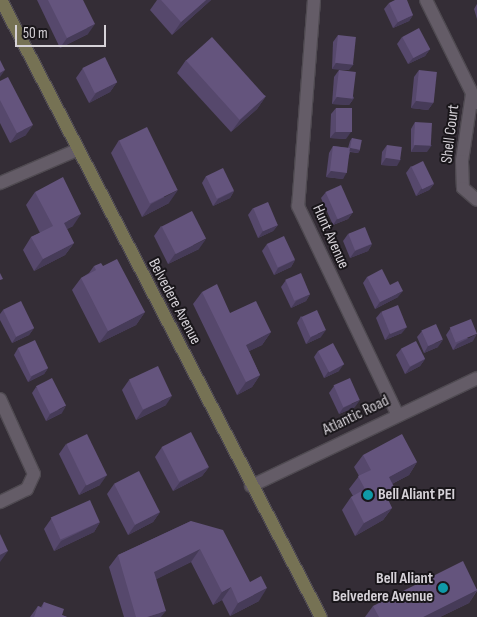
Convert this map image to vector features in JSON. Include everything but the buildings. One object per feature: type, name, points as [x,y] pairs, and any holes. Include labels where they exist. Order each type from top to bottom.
[{"type":"main road","name":"Belvedere Avenue","points":[[2,0],[76,150],[321,617]]},
{"type":"street","name":"Hunt Avenue","points":[[314,0],[298,206],[397,414]]},
{"type":"street","name":"Shell Court","points":[[426,0],[474,99],[462,161],[463,188],[477,200]]},
{"type":"street","points":[[0,183],[76,150]]},
{"type":"street","name":"Atlantic Road","points":[[251,486],[397,414],[477,378]]},
{"type":"street","points":[[0,399],[34,474],[27,489],[0,502]]},
{"type":"place","name":"Bell Aliant PEI","points":[[368,495]]},
{"type":"place","name":"Bell Aliant Belvedere Avenue","points":[[443,588]]}]
